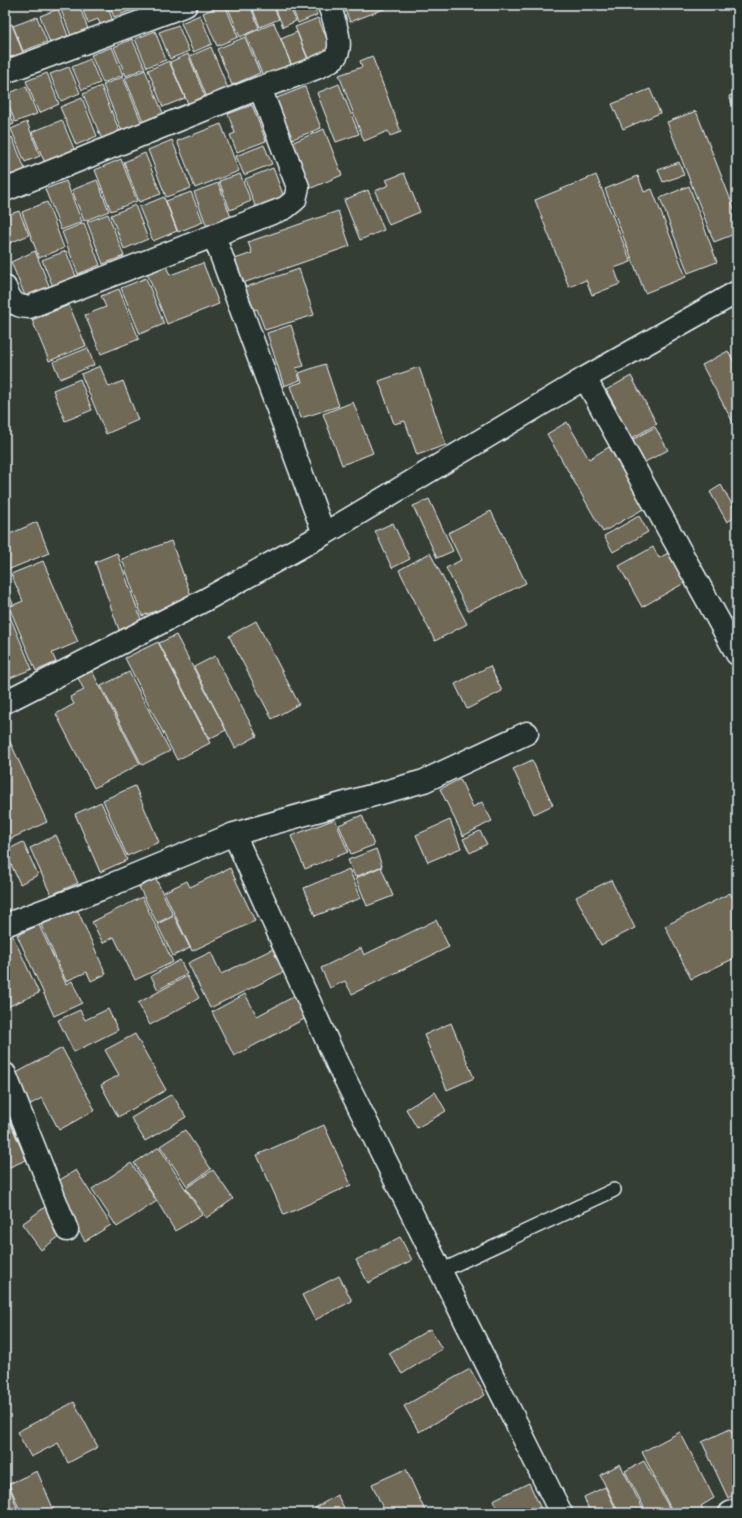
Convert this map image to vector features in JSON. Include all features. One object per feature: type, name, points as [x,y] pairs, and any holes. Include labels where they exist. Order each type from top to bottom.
[{"type":"street","points":[[5,72],[186,5]]},
{"type":"street","points":[[5,190],[260,88],[323,65],[335,57],[339,47],[329,5]]},
{"type":"street","points":[[5,287],[9,298],[14,304],[20,307],[29,307],[285,208],[295,200],[298,187],[260,88]]},
{"type":"street","points":[[214,236],[324,534]]},
{"type":"street","points":[[5,702],[205,600],[324,534],[585,378],[737,292]]},
{"type":"street","points":[[585,378],[737,654]]},
{"type":"street","points":[[5,925],[101,889],[234,834],[424,781],[527,732]]},
{"type":"street","points":[[234,834],[337,1063],[561,1513]]},
{"type":"street","points":[[5,1074],[67,1230]]},
{"type":"street","points":[[730,1513],[737,1510]]},
{"type":"lane","points":[[441,1271],[614,1190]]},
{"type":"building","points":[[66,5],[79,5],[88,29],[71,36],[60,7]]},
{"type":"building","points":[[81,5],[107,5],[115,27],[103,32],[98,19],[88,23]]},
{"type":"building","points":[[109,5],[134,5],[135,9],[114,17]]},
{"type":"building","points":[[136,5],[161,5],[141,19]]},
{"type":"building","points":[[225,5],[238,37],[217,46],[203,13]]},
{"type":"building","points":[[227,5],[250,5],[259,28],[240,37]]},
{"type":"building","points":[[251,5],[273,5],[279,19],[260,27]]},
{"type":"building","points":[[274,5],[289,5],[296,21],[283,27]]},
{"type":"building","points":[[291,5],[313,5],[317,15],[298,23]]},
{"type":"building","points":[[343,5],[388,5],[389,7],[350,22]]},
{"type":"building","points":[[58,9],[68,36],[50,43],[40,16]]},
{"type":"building","points":[[200,15],[212,44],[193,52],[181,23]]},
{"type":"building","points":[[37,17],[47,42],[23,51],[13,26]]},
{"type":"building","points":[[318,18],[333,53],[310,63],[295,27]]},
{"type":"building","points":[[274,23],[293,69],[265,81],[246,35]]},
{"type":"building","points":[[12,24],[23,53],[6,59],[5,26]]},
{"type":"building","points":[[178,25],[189,51],[170,59],[159,32]]},
{"type":"building","points":[[155,31],[166,60],[147,67],[135,39]]},
{"type":"building","points":[[297,32],[309,62],[293,69],[281,39]]},
{"type":"building","points":[[245,37],[260,73],[232,85],[217,49]]},
{"type":"building","points":[[132,39],[145,68],[126,76],[114,47]]},
{"type":"building","points":[[112,47],[123,75],[103,83],[91,55]]},
{"type":"building","points":[[211,47],[229,91],[208,100],[190,56]]},
{"type":"building","points":[[188,54],[206,99],[189,106],[170,62]]},
{"type":"building","points":[[372,56],[401,132],[390,136],[388,131],[364,141],[339,75],[362,67],[360,61]]},
{"type":"building","points":[[90,59],[100,83],[82,90],[72,67]]},
{"type":"building","points":[[169,61],[185,98],[163,107],[148,70]]},
{"type":"building","points":[[69,67],[80,93],[61,101],[50,74]]},
{"type":"building","points":[[145,70],[165,118],[145,126],[125,78]]},
{"type":"building","points":[[47,73],[59,104],[39,113],[26,81]]},
{"type":"building","points":[[123,77],[143,126],[123,134],[103,85]]},
{"type":"building","points":[[339,84],[359,134],[336,142],[317,93]]},
{"type":"building","points":[[26,86],[37,114],[15,122],[5,95]]},
{"type":"building","points":[[101,86],[121,135],[103,142],[83,94]]},
{"type":"building","points":[[305,87],[321,128],[290,140],[274,99]]},
{"type":"building","points":[[650,89],[660,113],[623,129],[612,104]]},
{"type":"building","points":[[737,93],[737,117],[729,96]]},
{"type":"building","points":[[82,98],[97,136],[76,145],[60,107]]},
{"type":"building","points":[[5,103],[14,124],[5,128]]},
{"type":"building","points":[[252,105],[266,141],[237,152],[230,135],[235,133],[228,114]]},
{"type":"building","points":[[696,111],[737,216],[737,233],[714,242],[667,122]]},
{"type":"building","points":[[62,120],[77,156],[47,168],[32,132]]},
{"type":"building","points":[[27,122],[40,156],[25,162],[11,129]]},
{"type":"building","points":[[221,124],[239,171],[195,188],[177,141]]},
{"type":"building","points":[[324,129],[342,175],[309,189],[291,143]]},
{"type":"building","points":[[12,137],[27,174],[13,180],[5,160],[5,140]]},
{"type":"building","points":[[172,140],[191,188],[166,197],[148,150]]},
{"type":"building","points":[[264,145],[272,164],[244,175],[236,156]]},
{"type":"building","points":[[145,153],[161,194],[139,202],[124,162]]},
{"type":"building","points":[[121,159],[137,201],[111,211],[95,170]]},
{"type":"building","points":[[679,162],[684,175],[663,182],[658,170]]},
{"type":"building","points":[[273,168],[284,197],[256,208],[245,179]]},
{"type":"building","points":[[404,173],[420,212],[389,225],[375,191],[389,185],[386,180]]},
{"type":"building","points":[[240,174],[251,201],[230,210],[219,181]]},
{"type":"building","points":[[596,175],[631,262],[614,268],[620,284],[592,295],[586,280],[569,287],[535,200]]},
{"type":"building","points":[[638,176],[644,192],[652,189],[686,277],[645,293],[605,189]]},
{"type":"building","points":[[97,180],[109,211],[84,221],[72,190]]},
{"type":"building","points":[[66,181],[82,222],[61,230],[45,189]]},
{"type":"building","points":[[218,183],[231,217],[207,227],[194,192]]},
{"type":"building","points":[[689,186],[717,262],[688,273],[660,198]]},
{"type":"building","points":[[368,190],[384,230],[360,240],[344,200]]},
{"type":"building","points":[[191,192],[203,222],[178,232],[166,201]]},
{"type":"building","points":[[164,197],[177,231],[153,241],[139,207]]},
{"type":"building","points":[[47,202],[64,248],[39,258],[22,212]]},
{"type":"building","points":[[135,205],[148,239],[124,249],[111,215]]},
{"type":"building","points":[[19,211],[29,235],[5,245],[5,216]]},
{"type":"building","points":[[338,211],[350,246],[243,283],[235,259],[252,253],[248,242]]},
{"type":"building","points":[[108,214],[124,256],[103,264],[87,222]]},
{"type":"building","points":[[84,223],[100,265],[78,274],[62,232]]},
{"type":"building","points":[[35,251],[50,288],[26,298],[11,262]]},
{"type":"building","points":[[66,251],[77,279],[54,289],[42,260]]},
{"type":"building","points":[[203,263],[219,304],[167,324],[147,273],[166,266],[170,275]]},
{"type":"building","points":[[299,269],[314,315],[265,330],[257,309],[250,311],[243,288]]},
{"type":"building","points":[[146,278],[164,324],[140,334],[121,288]]},
{"type":"building","points":[[119,289],[139,339],[101,354],[85,315],[106,307],[101,296]]},
{"type":"building","points":[[69,305],[86,346],[49,361],[32,320]]},
{"type":"building","points":[[291,325],[304,366],[296,368],[300,380],[284,386],[267,333]]},
{"type":"building","points":[[88,348],[94,365],[60,379],[53,362]]},
{"type":"building","points":[[728,351],[737,367],[736,428],[702,365]]},
{"type":"building","points":[[325,364],[339,406],[301,418],[290,386],[302,382],[299,373]]},
{"type":"building","points":[[100,366],[109,387],[123,381],[138,420],[106,434],[81,374]]},
{"type":"building","points":[[419,367],[446,445],[417,455],[405,421],[394,424],[379,381]]},
{"type":"building","points":[[631,376],[657,424],[625,442],[609,413],[616,408],[606,390]]},
{"type":"building","points":[[80,379],[92,410],[65,421],[53,390]]},
{"type":"building","points":[[353,402],[373,453],[342,465],[323,414]]},
{"type":"building","points":[[567,422],[589,459],[609,447],[645,508],[603,532],[547,434]]},
{"type":"building","points":[[655,427],[668,450],[643,463],[630,441]]},
{"type":"building","points":[[721,485],[737,513],[737,516],[727,522],[710,492]]},
{"type":"building","points":[[429,499],[453,551],[437,558],[413,506]]},
{"type":"building","points":[[491,511],[526,583],[468,611],[446,568],[461,560],[448,533]]},
{"type":"building","points":[[639,516],[648,532],[613,552],[604,536]]},
{"type":"building","points":[[37,522],[49,553],[5,571],[5,536]]},
{"type":"building","points":[[393,523],[410,559],[392,568],[375,531]]},
{"type":"building","points":[[171,541],[192,598],[142,616],[122,559]]},
{"type":"building","points":[[653,547],[659,558],[670,552],[686,582],[642,607],[619,566]]},
{"type":"building","points":[[117,553],[142,622],[119,630],[95,562]]},
{"type":"building","points":[[430,553],[467,624],[435,641],[399,570]]},
{"type":"building","points":[[43,561],[78,642],[52,653],[56,662],[36,671],[9,607],[23,601],[11,574]]},
{"type":"building","points":[[5,584],[13,604],[6,607],[32,669],[10,678],[5,665]]},
{"type":"building","points":[[256,621],[299,704],[272,719],[229,636]]},
{"type":"building","points":[[176,635],[226,730],[209,739],[159,643]]},
{"type":"building","points":[[158,642],[210,743],[177,760],[125,658]]},
{"type":"building","points":[[215,656],[257,736],[235,748],[194,667]]},
{"type":"building","points":[[490,666],[502,691],[467,709],[455,684]]},
{"type":"building","points":[[92,671],[140,764],[94,788],[56,714],[74,704],[70,697],[84,690],[78,678]]},
{"type":"building","points":[[129,672],[170,751],[142,765],[101,686]]},
{"type":"building","points":[[5,731],[47,822],[10,839],[5,830]]},
{"type":"building","points":[[532,760],[553,805],[534,814],[513,769]]},
{"type":"building","points":[[460,779],[473,807],[482,802],[492,821],[463,836],[440,789]]},
{"type":"building","points":[[135,786],[159,842],[127,856],[103,800]]},
{"type":"building","points":[[101,802],[127,860],[100,872],[75,814]]},
{"type":"building","points":[[362,815],[374,845],[351,854],[339,825]]},
{"type":"building","points":[[335,819],[348,852],[305,869],[291,836]]},
{"type":"building","points":[[450,820],[461,848],[428,862],[416,835]]},
{"type":"building","points":[[480,831],[487,844],[470,853],[463,839]]},
{"type":"building","points":[[56,835],[78,883],[51,895],[30,848]]},
{"type":"building","points":[[23,842],[38,875],[20,884],[5,851]]},
{"type":"building","points":[[376,849],[382,866],[355,877],[348,860]]},
{"type":"building","points":[[381,867],[393,896],[367,906],[356,878]]},
{"type":"building","points":[[230,868],[255,921],[192,951],[164,892],[187,881],[190,887]]},
{"type":"building","points":[[349,869],[361,898],[315,916],[304,888]]},
{"type":"building","points":[[156,879],[173,915],[157,923],[139,887]]},
{"type":"building","points":[[611,880],[635,928],[601,945],[576,897]]},
{"type":"building","points":[[730,893],[737,907],[737,957],[691,979],[665,926]]},
{"type":"building","points":[[142,897],[173,962],[135,980],[114,937],[103,943],[92,922]]},
{"type":"building","points":[[77,909],[106,974],[91,981],[87,972],[66,981],[41,925]]},
{"type":"building","points":[[174,916],[190,948],[173,956],[157,924]]},
{"type":"building","points":[[436,920],[449,947],[352,994],[345,981],[330,988],[321,968],[361,948],[364,955]]},
{"type":"building","points":[[39,925],[66,984],[72,981],[82,1003],[54,1016],[17,935]]},
{"type":"building","points":[[12,934],[39,993],[7,1007],[5,1003],[5,937]]},
{"type":"building","points":[[275,948],[286,971],[210,1008],[188,963],[211,952],[221,974]]},
{"type":"building","points":[[180,960],[187,974],[158,990],[151,976]]},
{"type":"building","points":[[187,976],[199,998],[150,1025],[138,1003]]},
{"type":"building","points":[[245,994],[257,1016],[297,995],[308,1017],[234,1056],[212,1012]]},
{"type":"building","points":[[108,1009],[118,1030],[74,1052],[58,1020],[80,1010],[85,1020]]},
{"type":"building","points":[[451,1023],[474,1078],[447,1090],[424,1035]]},
{"type":"building","points":[[135,1034],[166,1090],[118,1117],[101,1085],[119,1075],[105,1050]]},
{"type":"building","points":[[62,1048],[95,1110],[59,1130],[42,1098],[25,1107],[9,1077]]},
{"type":"building","points":[[435,1092],[446,1111],[417,1128],[406,1109]]},
{"type":"building","points":[[172,1094],[186,1117],[145,1141],[131,1118]]},
{"type":"building","points":[[5,1110],[26,1160],[5,1169]]},
{"type":"building","points":[[324,1125],[351,1185],[284,1215],[257,1155]]},
{"type":"building","points":[[185,1130],[211,1169],[187,1186],[160,1146]]},
{"type":"building","points":[[159,1147],[202,1215],[175,1231],[134,1163]]},
{"type":"building","points":[[131,1163],[157,1201],[117,1227],[92,1189]]},
{"type":"building","points":[[76,1170],[111,1225],[85,1241],[50,1186]]},
{"type":"building","points":[[213,1170],[233,1199],[206,1218],[186,1188]]},
{"type":"building","points":[[45,1207],[64,1233],[41,1250],[22,1224]]},
{"type":"building","points":[[400,1237],[412,1260],[368,1283],[356,1260]]},
{"type":"building","points":[[339,1276],[352,1301],[315,1320],[302,1295]]},
{"type":"building","points":[[430,1329],[442,1349],[402,1374],[389,1353]]},
{"type":"building","points":[[470,1369],[485,1395],[419,1432],[404,1406]]},
{"type":"building","points":[[74,1402],[98,1447],[68,1463],[58,1443],[31,1457],[17,1432]]},
{"type":"building","points":[[730,1429],[737,1443],[737,1493],[728,1498],[702,1442]]},
{"type":"building","points":[[680,1432],[714,1498],[701,1506],[705,1513],[673,1513],[642,1452]]},
{"type":"building","points":[[644,1461],[672,1513],[647,1513],[625,1471]]},
{"type":"building","points":[[620,1464],[645,1513],[619,1513],[600,1475]]},
{"type":"building","points":[[406,1469],[426,1513],[396,1513],[394,1509],[385,1513],[372,1484]]},
{"type":"building","points":[[37,1471],[55,1513],[21,1513],[9,1484]]},
{"type":"building","points":[[5,1475],[19,1513],[5,1513]]},
{"type":"building","points":[[529,1483],[543,1513],[499,1513],[493,1500]]},
{"type":"building","points":[[605,1487],[618,1513],[582,1513],[589,1510],[584,1497]]},
{"type":"building","points":[[337,1495],[347,1513],[318,1513],[315,1508]]}]
